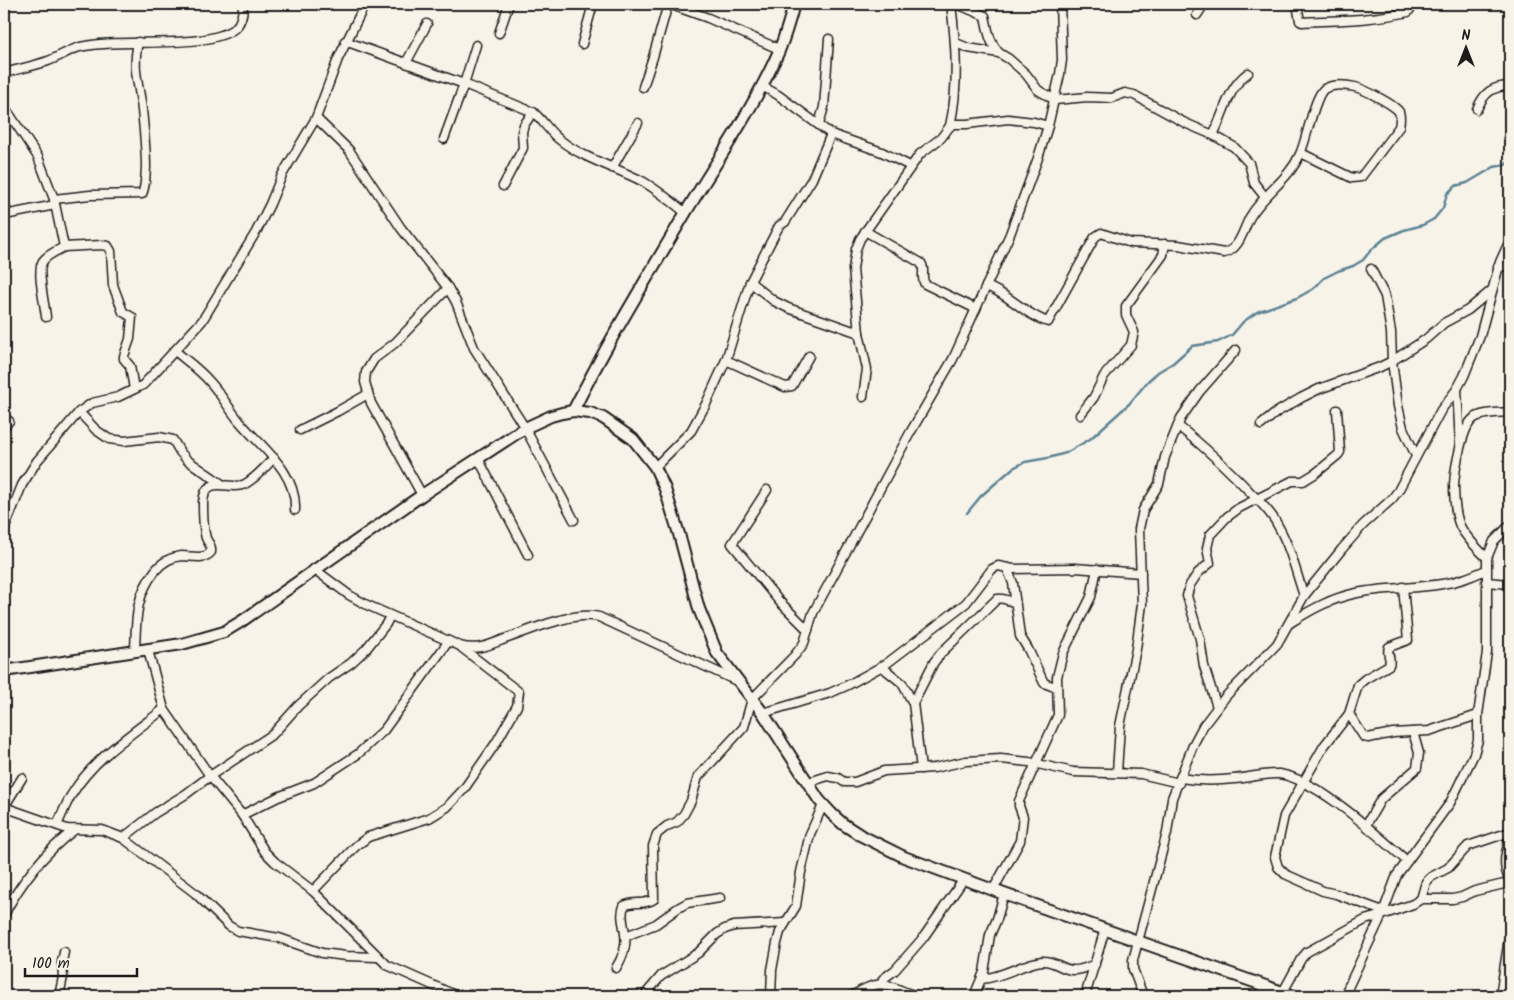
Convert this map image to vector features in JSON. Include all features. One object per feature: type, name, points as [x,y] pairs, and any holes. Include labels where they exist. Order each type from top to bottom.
[{"type":"street","points":[[4,73],[45,62],[80,47],[106,43],[199,40],[229,32],[241,20],[243,4]]},
{"type":"street","points":[[4,530],[22,485],[36,462],[79,412],[92,403],[118,397],[143,384],[176,351],[202,321],[267,211],[282,175],[316,118],[345,41],[365,4]]},
{"type":"street","points":[[499,33],[509,4]]},
{"type":"street","points":[[582,44],[593,4]]},
{"type":"street","points":[[642,87],[654,57],[669,4],[708,18],[779,49]]},
{"type":"street","points":[[573,411],[599,359],[727,148],[762,86],[779,49],[794,4]]},
{"type":"street","points":[[863,397],[867,369],[859,333],[853,268],[856,249],[910,166],[920,154],[941,138],[950,126],[954,105],[956,43],[951,4]]},
{"type":"street","points":[[957,4],[985,16],[989,37],[993,46],[1026,74],[1038,90],[1055,100],[1087,97],[1112,98],[1128,93],[1234,147],[1246,158],[1254,183],[1265,197]]},
{"type":"street","points":[[616,968],[622,958],[625,947],[626,936],[622,917],[624,906],[633,903],[645,904],[654,899],[653,846],[657,834],[667,826],[677,822],[684,814],[691,801],[698,777],[744,727],[752,699],[795,655],[804,643],[813,613],[910,433],[953,359],[1010,234],[1048,126],[1062,60],[1060,4]]},
{"type":"street","points":[[1197,15],[1204,4]]},
{"type":"street","points":[[1299,4],[1300,21],[1302,22],[1367,20],[1408,12],[1414,4]]},
{"type":"street","points":[[406,64],[427,24]]},
{"type":"street","points":[[819,124],[824,107],[829,39]]},
{"type":"street","points":[[345,41],[464,84],[533,112],[542,119],[548,130],[560,140],[586,157],[653,188],[686,213]]},
{"type":"street","points":[[4,202],[6,210],[10,214],[55,202],[104,195],[142,194],[146,181],[147,151],[142,109],[135,75],[135,57],[138,42]]},
{"type":"street","points":[[956,43],[968,48],[999,53]]},
{"type":"street","points":[[444,139],[476,45]]},
{"type":"street","points":[[1213,135],[1222,111],[1240,78],[1248,73]]},
{"type":"street","points":[[762,86],[831,134],[882,152],[910,166]]},
{"type":"street","points":[[986,286],[1000,292],[1029,313],[1048,322],[1097,234],[1105,233],[1131,243],[1165,244],[1224,253],[1229,252],[1237,244],[1250,217],[1265,197],[1289,174],[1300,153],[1322,91],[1328,87],[1348,86],[1358,88],[1392,106],[1399,112],[1399,127],[1362,177],[1352,178],[1300,153]]},
{"type":"street","points":[[1477,109],[1482,98],[1489,91],[1502,86],[1510,86]]},
{"type":"street","points":[[4,106],[38,158],[55,202],[64,247]]},
{"type":"street","points":[[503,186],[523,148],[522,132],[524,125],[533,112]]},
{"type":"street","points":[[316,118],[349,150],[411,241],[448,288],[456,302],[474,348],[525,428],[574,520]]},
{"type":"street","points":[[950,126],[953,124],[1008,119],[1034,122],[1048,126]]},
{"type":"street","points":[[612,168],[638,123]]},
{"type":"street","points":[[655,467],[691,431],[706,404],[726,360],[750,282],[779,226],[786,219],[812,180],[831,134]]},
{"type":"street","points":[[866,231],[920,263],[924,269],[922,279],[925,284],[976,309]]},
{"type":"street","points":[[1143,996],[1133,969],[1137,940],[1167,833],[1172,798],[1197,738],[1217,707],[1277,644],[1304,596],[1356,533],[1398,491],[1441,410],[1457,389],[1480,336],[1498,267],[1510,240]]},
{"type":"street","points":[[1080,415],[1094,397],[1104,376],[1131,345],[1134,332],[1126,315],[1126,306],[1163,255],[1165,244]]},
{"type":"street","points":[[46,317],[42,292],[42,264],[47,257],[64,247],[108,246],[111,250],[113,285],[123,312],[132,317],[130,339],[124,359],[130,366],[134,389]]},
{"type":"street","points":[[1498,267],[1510,266]]},
{"type":"street","points":[[1371,268],[1385,296],[1391,332],[1392,361],[1402,422],[1416,456]]},
{"type":"street","points":[[750,282],[774,301],[788,308],[859,333]]},
{"type":"street","points":[[422,495],[368,394],[365,382],[366,372],[374,359],[395,343],[448,288]]},
{"type":"street","points":[[1261,426],[1277,412],[1301,398],[1392,361],[1426,339],[1444,323],[1468,310],[1492,290]]},
{"type":"street","points":[[1117,772],[1120,726],[1136,648],[1142,604],[1141,520],[1148,500],[1159,484],[1165,457],[1185,412],[1200,391],[1236,350]]},
{"type":"street","points":[[176,351],[211,383],[235,416],[265,446],[295,491],[296,510]]},
{"type":"street","points":[[726,360],[785,387],[792,386],[809,356]]},
{"type":"street","points":[[1457,389],[1457,418],[1461,450]]},
{"type":"street","points":[[300,430],[368,394]]},
{"type":"street","points":[[1217,707],[1204,666],[1200,639],[1188,601],[1188,591],[1198,573],[1210,563],[1207,548],[1212,531],[1238,508],[1292,481],[1304,480],[1338,455],[1340,452],[1337,410]]},
{"type":"street","points":[[4,670],[135,652],[198,641],[234,627],[422,495],[525,428],[551,416],[573,411],[590,413],[603,418],[633,439],[655,467],[665,489],[704,624],[717,653],[763,713],[823,805],[843,824],[868,840],[904,857],[1137,940],[1264,991],[1283,992],[1294,996]]},
{"type":"street","points":[[79,412],[96,430],[109,439],[124,441],[159,437],[172,440],[187,460],[222,484]]},
{"type":"street","points":[[1487,558],[1463,531],[1456,515],[1454,483],[1466,429],[1479,416],[1510,412]]},
{"type":"street","points":[[1178,426],[1200,443],[1271,514],[1282,532],[1304,596]]},
{"type":"street","points":[[135,652],[138,604],[149,578],[165,561],[179,556],[200,557],[209,554],[212,548],[206,538],[203,500],[209,488],[213,485],[222,484],[234,487],[243,485],[251,481],[274,458]]},
{"type":"street","points":[[478,458],[528,555]]},
{"type":"street","points":[[767,490],[732,544],[779,601],[808,630]]},
{"type":"street","points":[[1344,996],[1382,913],[1397,875],[1439,820],[1456,794],[1476,748],[1488,633],[1487,558],[1494,541],[1510,525]]},
{"type":"street","points":[[763,713],[830,693],[881,666],[966,603],[992,569],[998,566],[1007,568],[1097,569],[1141,573]]},
{"type":"street","points":[[1007,568],[1013,583],[1020,636],[1044,683],[1057,685]]},
{"type":"street","points":[[314,569],[348,595],[390,616],[460,646],[476,649],[541,626],[580,615],[589,615],[599,617],[741,682]]},
{"type":"street","points":[[974,996],[982,979],[990,935],[997,919],[999,892],[1019,845],[1023,817],[1019,801],[1058,715],[1057,685],[1063,653],[1091,597],[1097,569]]},
{"type":"street","points":[[1289,624],[1313,608],[1330,600],[1357,593],[1442,584],[1469,577],[1486,570]]},
{"type":"street","points":[[1486,582],[1510,584]]},
{"type":"street","points":[[1382,913],[1336,894],[1323,891],[1285,874],[1278,867],[1275,857],[1280,826],[1284,816],[1324,746],[1349,714],[1356,689],[1361,682],[1390,665],[1389,647],[1408,640],[1403,588]]},
{"type":"street","points":[[913,703],[934,662],[941,653],[997,599],[1002,598],[1015,602]]},
{"type":"street","points":[[123,838],[155,813],[273,734],[298,706],[329,678],[351,663],[366,649],[390,616]]},
{"type":"street","points":[[242,815],[278,797],[314,783],[358,754],[384,730],[448,642]]},
{"type":"street","points":[[313,891],[356,846],[368,837],[429,818],[447,807],[464,790],[496,743],[517,706],[520,692],[460,646]]},
{"type":"street","points":[[148,650],[164,709],[210,776],[242,815],[270,857],[313,891],[387,965],[457,996]]},
{"type":"street","points":[[881,666],[902,683],[913,703],[921,769]]},
{"type":"street","points":[[57,825],[72,794],[95,766],[164,709]]},
{"type":"street","points":[[1349,714],[1366,738],[1393,733],[1429,731],[1478,715]]},
{"type":"street","points":[[1366,825],[1381,799],[1417,768],[1419,753],[1413,732]]},
{"type":"street","points":[[808,782],[828,776],[838,778],[844,782],[854,782],[884,771],[921,769],[966,761],[1001,759],[1037,763],[1073,772],[1141,774],[1180,781],[1217,781],[1279,774],[1304,782],[1329,798],[1366,825],[1407,861]]},
{"type":"street","points":[[22,778],[4,807],[74,830],[102,830],[123,838],[195,892],[229,926],[238,931],[279,938],[322,953],[377,957]]},
{"type":"street","points":[[771,996],[773,960],[780,932],[796,906],[801,872],[810,834],[823,805]]},
{"type":"street","points":[[4,915],[25,880],[62,839],[74,830]]},
{"type":"street","points":[[1421,899],[1426,882],[1431,877],[1448,868],[1468,846],[1510,832]]},
{"type":"street","points":[[1510,838],[1504,859],[1505,872],[1510,881]]},
{"type":"street","points":[[882,984],[883,979],[895,970],[923,938],[964,879]]},
{"type":"street","points":[[1283,992],[1301,959],[1307,952],[1365,920],[1382,913],[1406,907],[1421,899],[1453,899],[1475,891],[1504,884],[1510,885]]},
{"type":"street","points":[[626,936],[656,924],[678,908],[687,904],[720,898]]},
{"type":"street","points":[[644,996],[661,976],[698,954],[717,934],[725,929],[734,926],[786,923]]},
{"type":"street","points":[[1086,996],[1105,929]]},
{"type":"street","points":[[1500,996],[1510,932]]},
{"type":"street","points":[[59,996],[63,977],[62,962],[64,952]]},
{"type":"street","points":[[982,979],[998,976],[1039,962],[1048,961],[1073,970],[1079,970],[1095,964]]},
{"type":"street","points":[[852,996],[865,988],[882,984],[916,996]]},
{"type":"street","points":[[860,996],[865,988]]},
{"type":"waterway","points":[[967,513],[981,496],[1013,468],[1025,462],[1066,453],[1090,439],[1129,404],[1148,381],[1192,346],[1218,342],[1232,335],[1243,322],[1257,312],[1297,298],[1313,289],[1324,278],[1363,260],[1385,238],[1423,225],[1434,219],[1443,208],[1447,194],[1455,186],[1467,183],[1494,167],[1505,165],[1510,161]]}]
